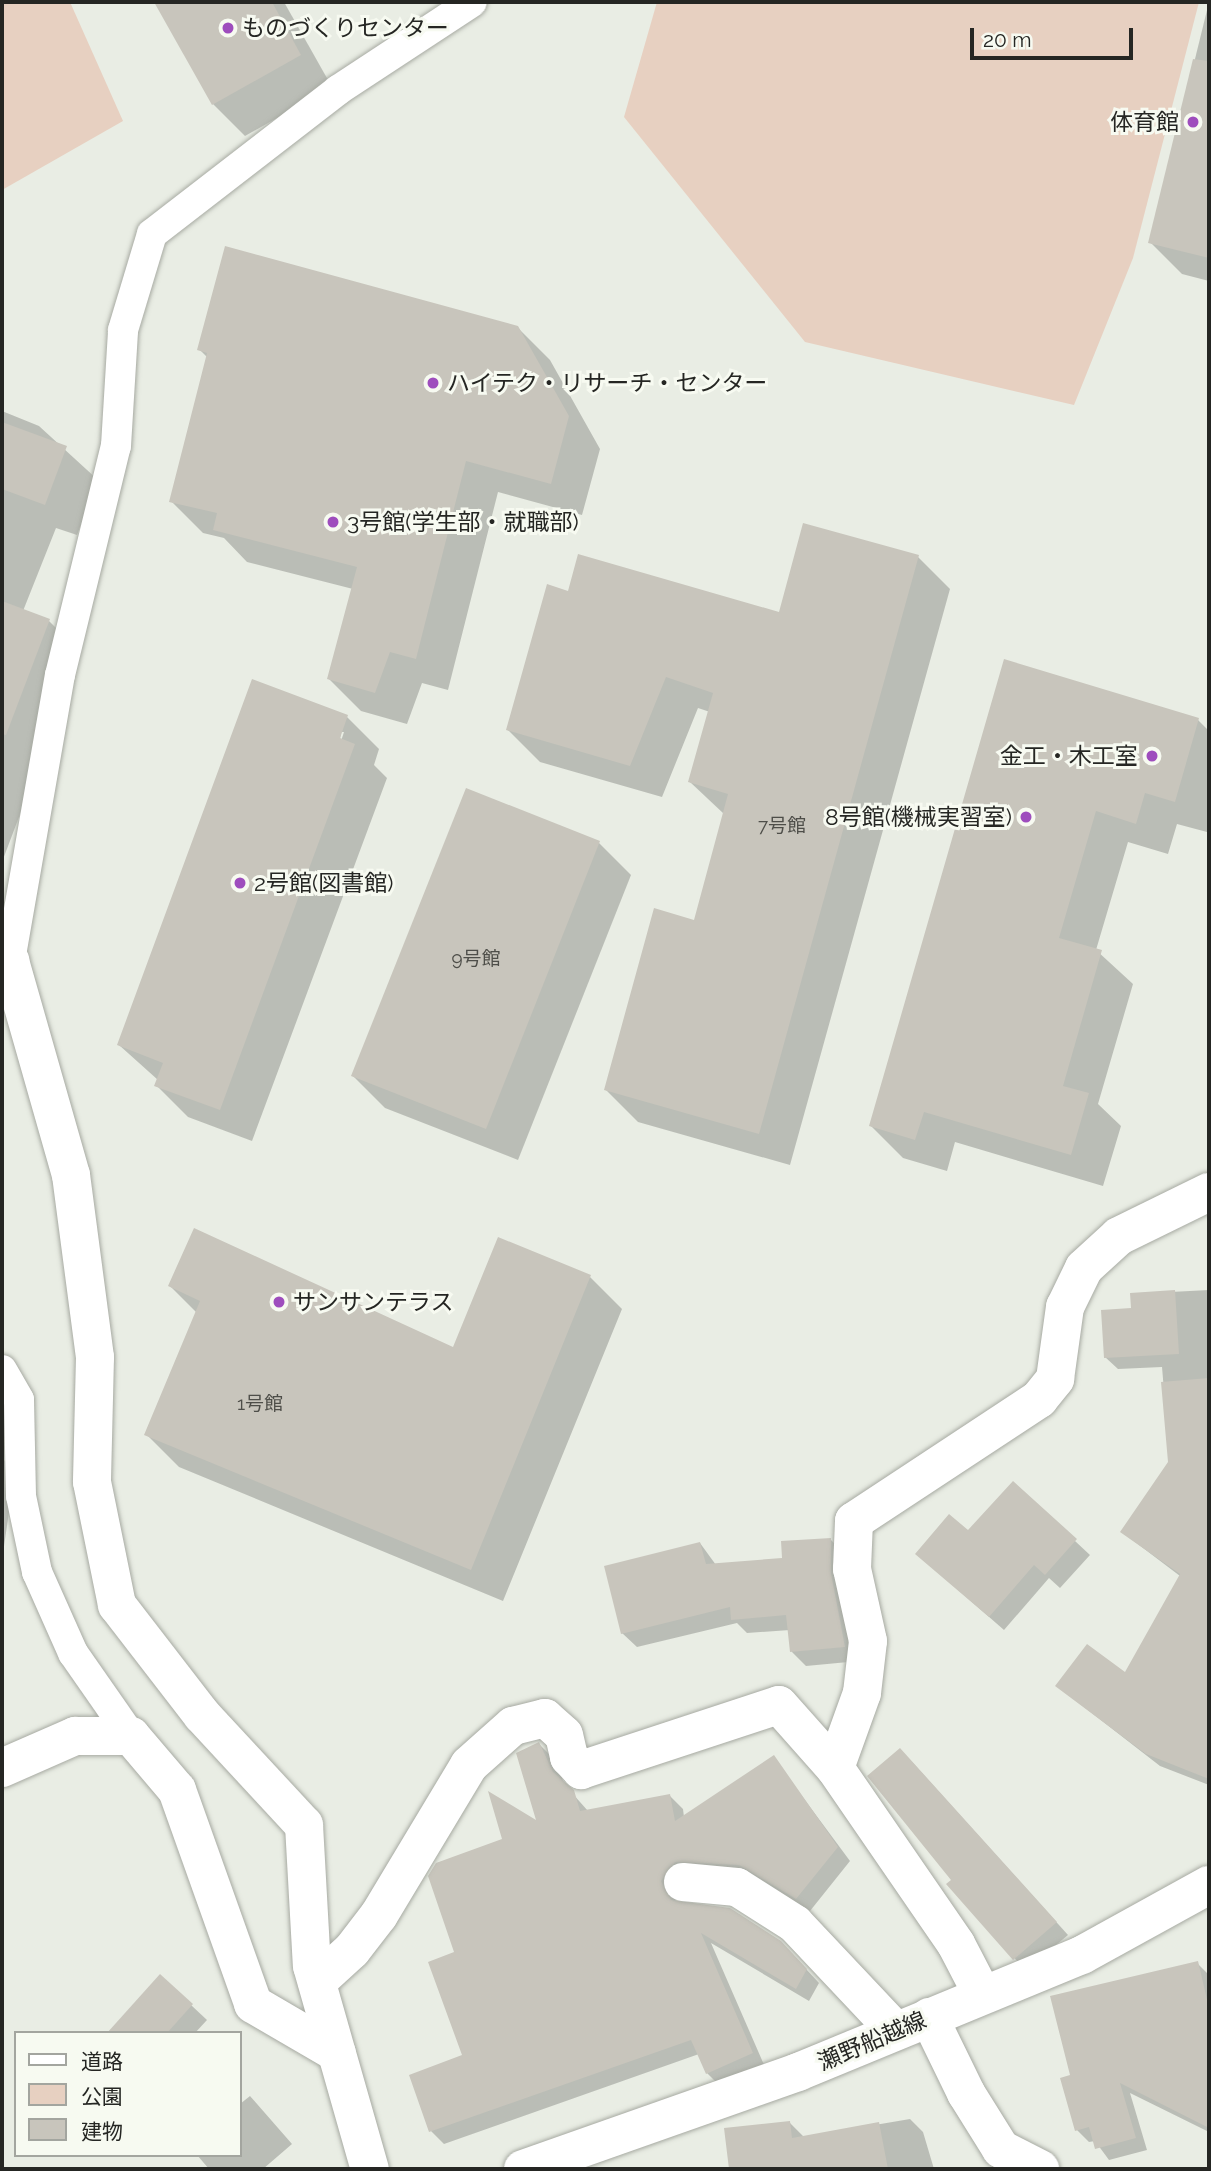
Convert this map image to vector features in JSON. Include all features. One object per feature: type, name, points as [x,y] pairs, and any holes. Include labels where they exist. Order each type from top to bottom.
[{"type":"street","points":[[6,962],[71,1175],[95,1357],[92,1482],[117,1605],[202,1715],[304,1825],[312,1966],[370,2169]]},
{"type":"street","points":[[835,1768],[862,1693],[867,1641],[852,1569],[855,1521],[1039,1399],[1055,1379],[1065,1307],[1084,1268],[1119,1236],[1209,1192]]},
{"type":"street","points":[[317,1982],[352,1951],[379,1914],[469,1765],[513,1726],[545,1718],[564,1735],[569,1757],[580,1770],[779,1704],[835,1768],[956,1944],[982,1994]]},
{"type":"street","points":[[2,1768],[75,1736],[131,1736],[177,1790],[253,2004],[337,2053]]},
{"type":"street","points":[[683,1882],[737,1887],[795,1924],[912,2024],[966,2093],[1001,2149],[1040,2169]]},
{"type":"street","name":"瀬野船越線","points":[[523,2169],[799,2072],[982,1994],[1083,1955],[1209,1885]]},
{"type":"lane","points":[[6,962],[60,675],[116,446],[123,330],[152,234],[338,90],[472,2]]},
{"type":"lane","points":[[2,1370],[19,1400],[21,1496],[37,1572],[73,1653],[131,1736]]},
{"type":"green space","points":[[2,2],[70,2],[123,121],[2,190]]},
{"type":"green space","points":[[657,2],[1199,2],[1133,258],[1074,405],[805,342],[624,117]]},
{"type":"building","name":"ものづくりセンター","points":[[154,2],[272,2],[301,55],[212,105]]},
{"type":"building","name":"体育館","points":[[1193,59],[1209,61],[1209,258],[1148,243]]},
{"type":"building","points":[[225,246],[518,326],[569,416],[551,484],[466,461],[416,659],[390,652],[375,693],[327,679],[357,567],[213,530],[217,513],[169,502],[207,353],[197,350]]},
{"type":"building","points":[[2,422],[67,446],[45,505],[2,489]]},
{"type":"building","points":[[803,523],[919,555],[759,1134],[604,1090],[654,908],[694,920],[728,794],[688,782],[713,693],[666,677],[630,766],[506,730],[547,584],[568,591],[578,554],[779,612]]},
{"type":"building","points":[[2,601],[50,619],[6,735],[2,734]]},
{"type":"building","name":"8号館(機械実習室)","points":[[1004,659],[1199,718],[1175,802],[1145,793],[1136,824],[1096,811],[1059,938],[1102,950],[1063,1086],[1089,1093],[1071,1155],[924,1112],[915,1140],[869,1126]]},
{"type":"building","name":"2号館(図書館)","points":[[252,679],[348,715],[340,738],[355,744],[220,1110],[154,1086],[163,1063],[117,1045]]},
{"type":"building","points":[[466,788],[600,841],[486,1129],[351,1076]]},
{"type":"building","points":[[194,1228],[453,1347],[498,1237],[591,1275],[471,1570],[144,1435],[200,1301],[168,1286]]},
{"type":"building","points":[[1175,1290],[1179,1354],[1104,1358],[1101,1310],[1131,1308],[1130,1293]]},
{"type":"building","points":[[1209,1378],[1209,1779],[1146,1754],[1055,1686],[1087,1644],[1125,1672],[1180,1574],[1120,1532],[1168,1462],[1161,1382]]},
{"type":"building","points":[[1013,1481],[1077,1539],[1045,1575],[1034,1565],[989,1617],[915,1554],[949,1514],[968,1530]]},
{"type":"building","points":[[831,1538],[831,1573],[845,1647],[790,1652],[786,1615],[731,1620],[730,1607],[621,1634],[604,1566],[700,1542],[706,1564],[782,1558],[781,1541]]},
{"type":"building","points":[[539,1742],[553,1772],[574,1790],[580,1811],[670,1794],[675,1821],[774,1755],[838,1847],[796,1899],[739,1865],[675,1862],[661,1881],[671,1900],[730,1908],[781,1941],[807,1969],[796,1989],[701,1933],[753,2053],[706,2074],[691,2040],[429,2132],[409,2075],[462,2055],[428,1962],[454,1952],[428,1876],[436,1863],[502,1839],[488,1791],[536,1820],[516,1753]]},
{"type":"building","points":[[900,1748],[1057,1922],[1013,1960],[946,1884],[951,1880],[867,1776]]},
{"type":"building","points":[[1198,1961],[1209,2008],[1209,2128],[1120,2083],[1136,2138],[1095,2149],[1089,2127],[1075,2131],[1060,2078],[1070,2075],[1050,1996]]},
{"type":"building","points":[[160,1974],[193,2004],[169,2031],[109,2031]]},
{"type":"building","points":[[790,2121],[792,2138],[879,2122],[888,2169],[729,2169],[724,2128]]},
{"type":"place","name":"ものづくりセンター","points":[[228,28]]},
{"type":"place","name":"体育館","points":[[1193,122]]},
{"type":"place","name":"ハイテク・リサーチ・センター","points":[[433,383]]},
{"type":"place","name":"3号館(学生部・就職部)","points":[[333,522]]},
{"type":"place","name":"金工・木工室","points":[[1152,756]]},
{"type":"place","name":"8号館(機械実習室)","points":[[1026,817]]},
{"type":"place","name":"2号館(図書館)","points":[[240,883]]},
{"type":"place","name":"サンサンテラス","points":[[279,1302]]}]
